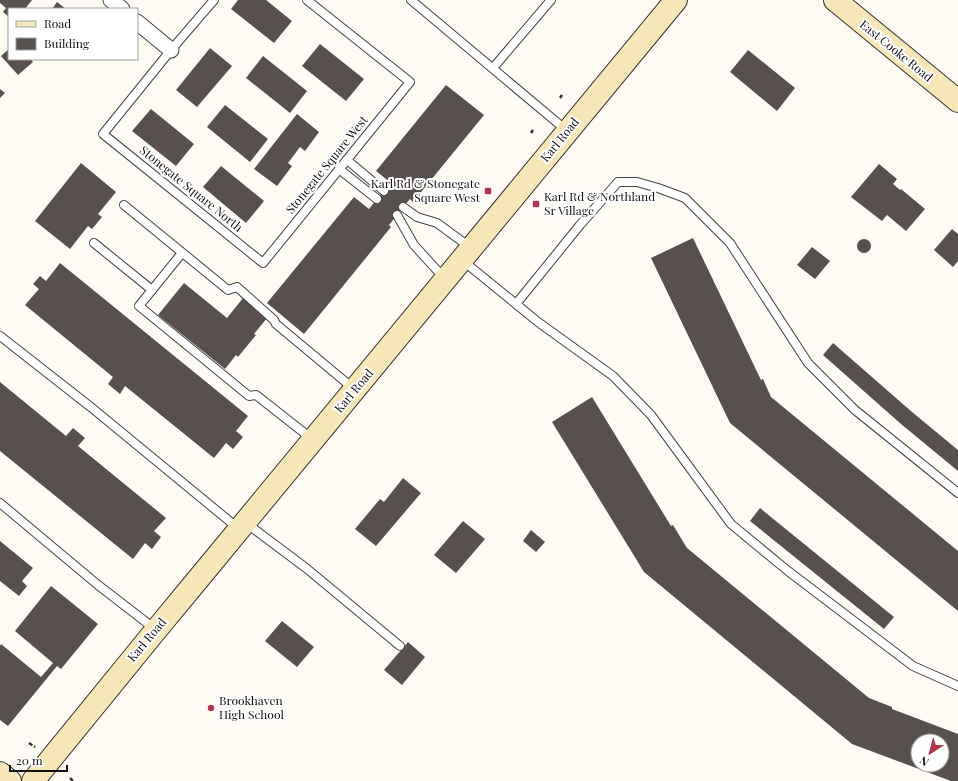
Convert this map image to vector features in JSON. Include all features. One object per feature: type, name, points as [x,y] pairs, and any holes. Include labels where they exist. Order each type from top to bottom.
[{"type":"main road","name":"Karl Road","points":[[33,781],[676,0]]},
{"type":"main road","name":"East Cooke Road","points":[[835,0],[958,101]]},
{"type":"main road","points":[[0,773],[10,781]]},
{"type":"street","points":[[111,0],[121,8]]},
{"type":"street","points":[[138,23],[171,50]]},
{"type":"lane","points":[[171,50],[214,0]]},
{"type":"lane","name":"Stonegate Square West","points":[[263,263],[410,82],[307,0]]},
{"type":"lane","points":[[411,0],[567,131]]},
{"type":"lane","points":[[493,68],[551,0]]},
{"type":"lane","name":"Stonegate Square North","points":[[171,50],[103,134],[263,263]]},
{"type":"lane","points":[[347,160],[384,191]]},
{"type":"lane","points":[[339,169],[377,199]]},
{"type":"lane","points":[[516,304],[580,225],[618,182],[637,182],[685,198],[730,243],[808,363],[855,410],[958,493]]},
{"type":"lane","points":[[124,205],[228,290],[237,287],[274,320],[276,324],[355,390]]},
{"type":"lane","points":[[403,208],[417,217],[437,223],[516,304],[538,322],[613,376],[652,415],[731,524],[788,571],[913,666],[958,686]]},
{"type":"lane","points":[[397,215],[414,245],[446,280]]},
{"type":"lane","points":[[94,243],[152,290]]},
{"type":"lane","points":[[182,252],[139,306],[249,396],[256,395],[313,440]]},
{"type":"lane","points":[[0,336],[243,526],[306,568],[400,646]]},
{"type":"lane","points":[[0,503],[98,585],[156,630]]},
{"type":"path","points":[[29,742],[35,747]]},
{"type":"path","points":[[70,778],[73,781]]},
{"type":"building","points":[[0,0],[32,0],[26,8],[8,8],[8,16],[3,12],[6,8],[0,3]]},
{"type":"building","points":[[238,0],[266,0],[292,21],[274,43],[231,9]]},
{"type":"building","points":[[57,2],[65,8],[53,8]]},
{"type":"building","points":[[320,44],[364,79],[346,101],[302,66]]},
{"type":"building","points":[[210,48],[232,66],[197,107],[176,90]]},
{"type":"building","points":[[8,50],[8,60],[32,60],[33,62],[18,75],[1,56]]},
{"type":"building","points":[[748,50],[795,88],[777,111],[730,72]]},
{"type":"building","points":[[263,56],[307,91],[290,113],[246,78]]},
{"type":"building","points":[[446,85],[484,115],[413,202],[410,199],[389,225],[391,227],[304,334],[267,303],[354,197],[369,209],[391,183],[376,171]]},
{"type":"building","points":[[0,89],[5,93],[0,98]]},
{"type":"building","points":[[225,105],[268,139],[250,162],[207,127]]},
{"type":"building","points":[[151,109],[194,144],[176,166],[132,131]]},
{"type":"building","points":[[297,114],[319,132],[305,151],[300,147],[288,163],[292,166],[277,186],[254,169]]},
{"type":"building","points":[[81,163],[116,192],[98,214],[102,217],[92,229],[88,226],[70,249],[35,221]]},
{"type":"building","points":[[879,164],[897,179],[893,184],[925,209],[906,231],[887,215],[882,221],[851,197]]},
{"type":"building","points":[[221,166],[264,201],[246,223],[203,187]]},
{"type":"building","points":[[952,229],[958,234],[958,261],[953,267],[934,250]]},
{"type":"building","points":[[693,238],[761,380],[763,379],[771,397],[958,551],[958,611],[730,423],[651,258]]},
{"type":"building","points":[[864,239],[869,241],[871,246],[869,251],[864,253],[859,251],[857,246],[859,241]]},
{"type":"building","points":[[812,247],[830,261],[815,279],[797,265]]},
{"type":"building","points":[[60,263],[248,416],[236,431],[243,437],[233,449],[226,443],[214,458],[125,386],[120,394],[108,384],[113,377],[25,305],[39,289],[33,284],[40,276],[46,281]]},
{"type":"building","points":[[184,283],[227,318],[243,298],[267,318],[254,334],[256,335],[238,357],[236,355],[225,369],[158,315]]},
{"type":"building","points":[[833,343],[958,450],[958,471],[901,424],[823,355]]},
{"type":"building","points":[[0,382],[66,436],[73,428],[85,438],[78,446],[166,518],[154,531],[161,537],[152,549],[145,543],[133,559],[0,451]]},
{"type":"building","points":[[592,397],[671,526],[673,525],[687,548],[869,698],[892,707],[892,709],[958,734],[958,781],[951,781],[930,773],[950,773],[950,733],[910,733],[910,766],[852,744],[644,572],[552,422]]},
{"type":"building","points":[[403,478],[421,493],[376,546],[355,529],[380,499],[384,502]]},
{"type":"building","points":[[760,508],[894,617],[884,629],[750,521]]},
{"type":"building","points":[[463,521],[485,539],[456,573],[434,555]]},
{"type":"building","points":[[531,530],[545,542],[536,552],[523,541]]},
{"type":"building","points":[[0,541],[33,568],[22,581],[27,586],[19,596],[0,581]]},
{"type":"building","points":[[51,586],[98,624],[61,669],[57,666],[8,726],[0,720],[0,646],[1,644],[41,677],[53,663],[15,631]]},
{"type":"building","points":[[282,621],[314,647],[297,667],[265,641]]},
{"type":"building","points":[[408,642],[425,657],[402,685],[384,670]]},
{"type":"place","name":"Karl Rd & Stonegate Square West","points":[[488,191]]},
{"type":"place","name":"Karl Rd & Northland Sr Village","points":[[536,204]]},
{"type":"place","name":"Brookhaven High School","points":[[211,708]]}]
